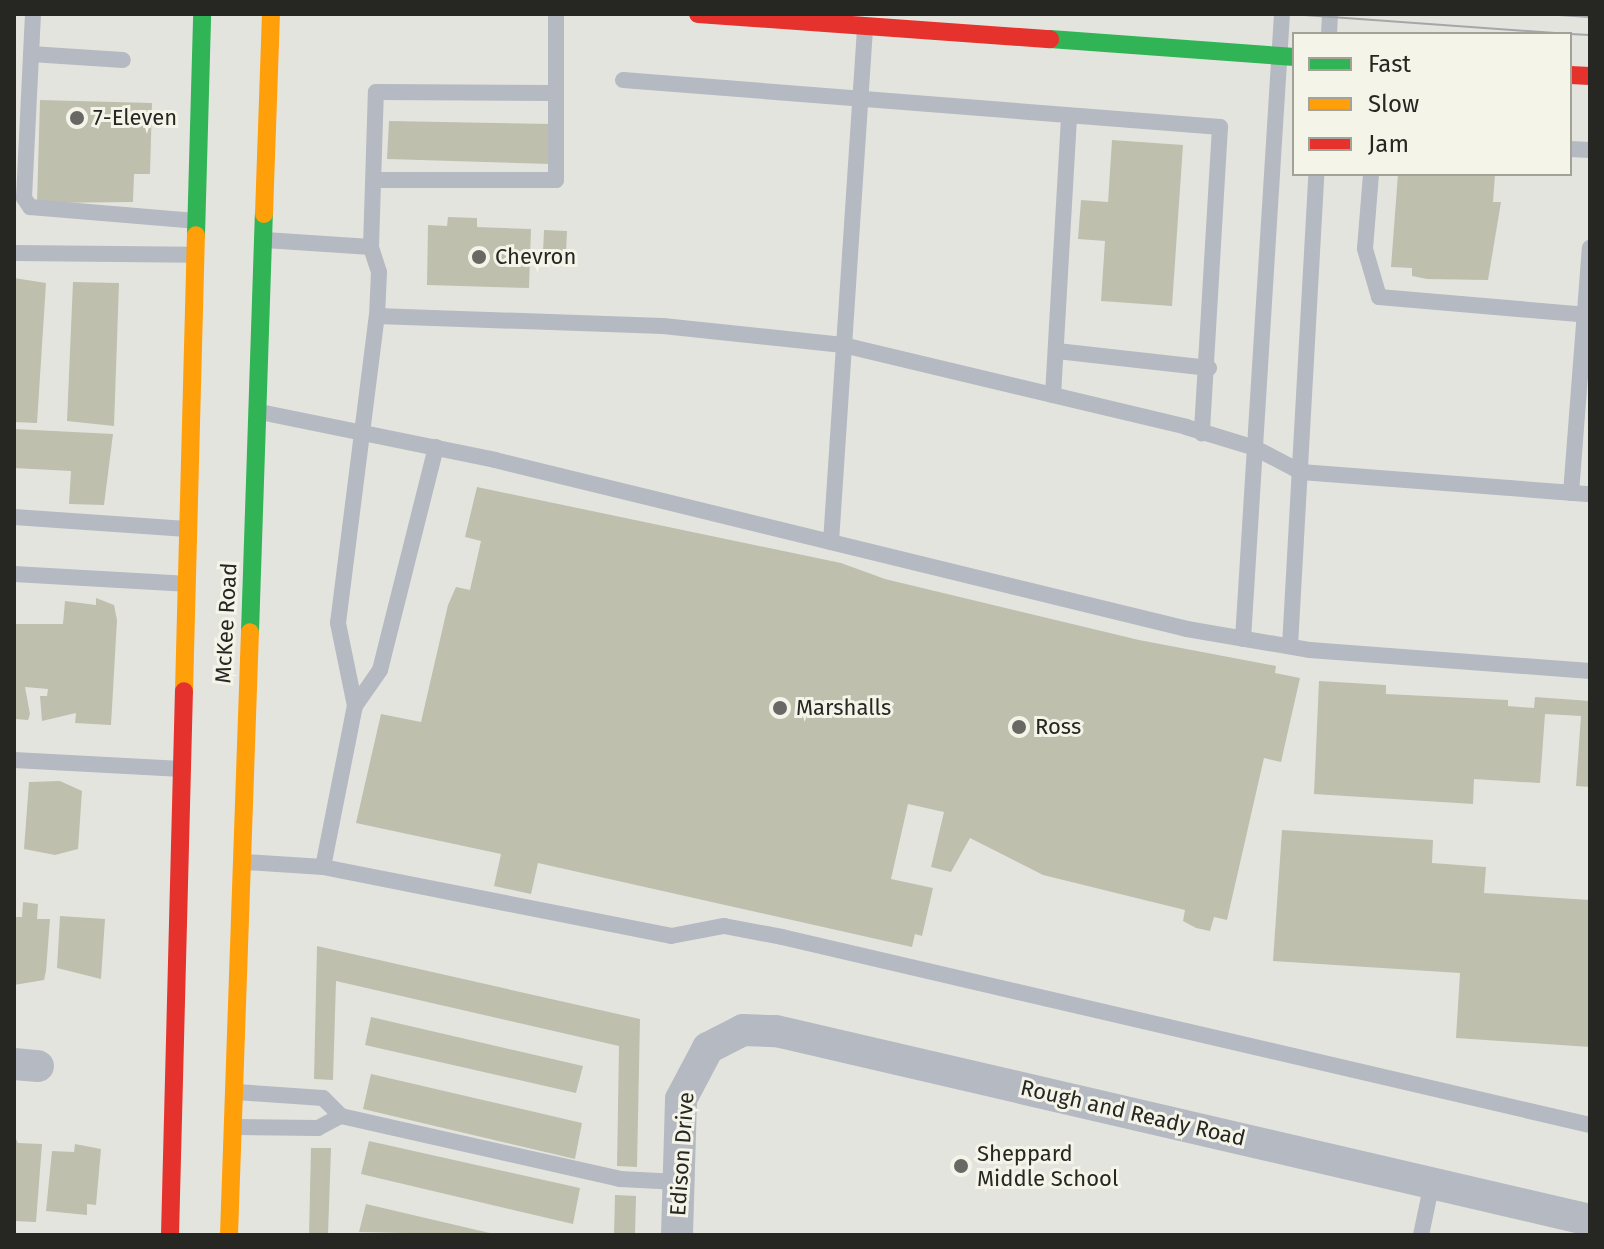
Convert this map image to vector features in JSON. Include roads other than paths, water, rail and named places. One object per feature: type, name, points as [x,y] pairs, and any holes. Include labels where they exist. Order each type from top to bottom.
[{"type":"main road","name":"McKee Road","points":[[170,1235],[184,770],[193,255],[202,14]]},
{"type":"main road","name":"McKee Road","points":[[229,1235],[239,861],[260,412],[271,14]]},
{"type":"main road","points":[[698,14],[1286,57]]},
{"type":"main road","points":[[184,770],[203,785]]},
{"type":"main road","points":[[219,829],[239,861]]},
{"type":"street","name":"Rough and Ready Road","points":[[690,1073],[708,1048],[743,1030],[776,1031],[1590,1220]]},
{"type":"street","name":"Edison Drive","points":[[677,1235],[681,1099],[690,1073]]},
{"type":"lane","points":[[33,14],[24,198],[30,207],[195,221]]},
{"type":"lane","points":[[375,180],[556,180],[556,14]]},
{"type":"lane","points":[[1243,639],[1286,57],[1282,14]]},
{"type":"lane","points":[[831,542],[865,27]]},
{"type":"lane","points":[[31,54],[123,60]]},
{"type":"lane","points":[[623,80],[1220,127],[1209,368],[1202,433]]},
{"type":"lane","points":[[323,867],[355,706],[338,623],[377,316],[379,272],[371,247],[376,92],[555,93]]},
{"type":"lane","points":[[1053,395],[1069,116]]},
{"type":"lane","points":[[1290,646],[1316,176]]},
{"type":"lane","points":[[1371,176],[1365,249],[1379,297],[1588,315]]},
{"type":"lane","points":[[265,240],[371,247]]},
{"type":"lane","points":[[1571,493],[1586,368],[1590,248]]},
{"type":"lane","points":[[14,253],[193,255]]},
{"type":"lane","points":[[377,316],[663,326],[843,345],[1202,433],[1255,448],[1301,472],[1590,494]]},
{"type":"lane","points":[[1057,351],[1209,368]]},
{"type":"lane","points":[[260,412],[436,447],[1243,639],[1290,646],[1590,671]]},
{"type":"lane","points":[[355,706],[380,670],[436,447]]},
{"type":"lane","points":[[14,517],[189,529]]},
{"type":"lane","points":[[14,574],[187,584]]},
{"type":"lane","points":[[14,760],[184,770]]},
{"type":"lane","points":[[239,861],[323,867],[671,936],[724,926],[782,937],[1590,1125]]},
{"type":"lane","points":[[235,1092],[323,1098],[341,1116],[620,1179],[679,1182]]},
{"type":"lane","points":[[234,1127],[318,1128],[341,1116]]},
{"type":"lane","points":[[1421,1235],[1432,1183]]},
{"type":"lane","points":[[1586,1235],[1590,1220]]},
{"type":"tram line","points":[[1290,14],[1541,32]]},
{"type":"tram line","points":[[1543,14],[1590,17]]},
{"type":"tram line","points":[[1572,34],[1590,35]]},
{"type":"place","name":"7-Eleven","points":[[77,118]]},
{"type":"place","name":"Chevron","points":[[479,257]]},
{"type":"place","name":"Marshalls","points":[[780,708]]},
{"type":"place","name":"Ross","points":[[1019,727]]},
{"type":"place","name":"Sheppard Middle School","points":[[961,1166]]}]
